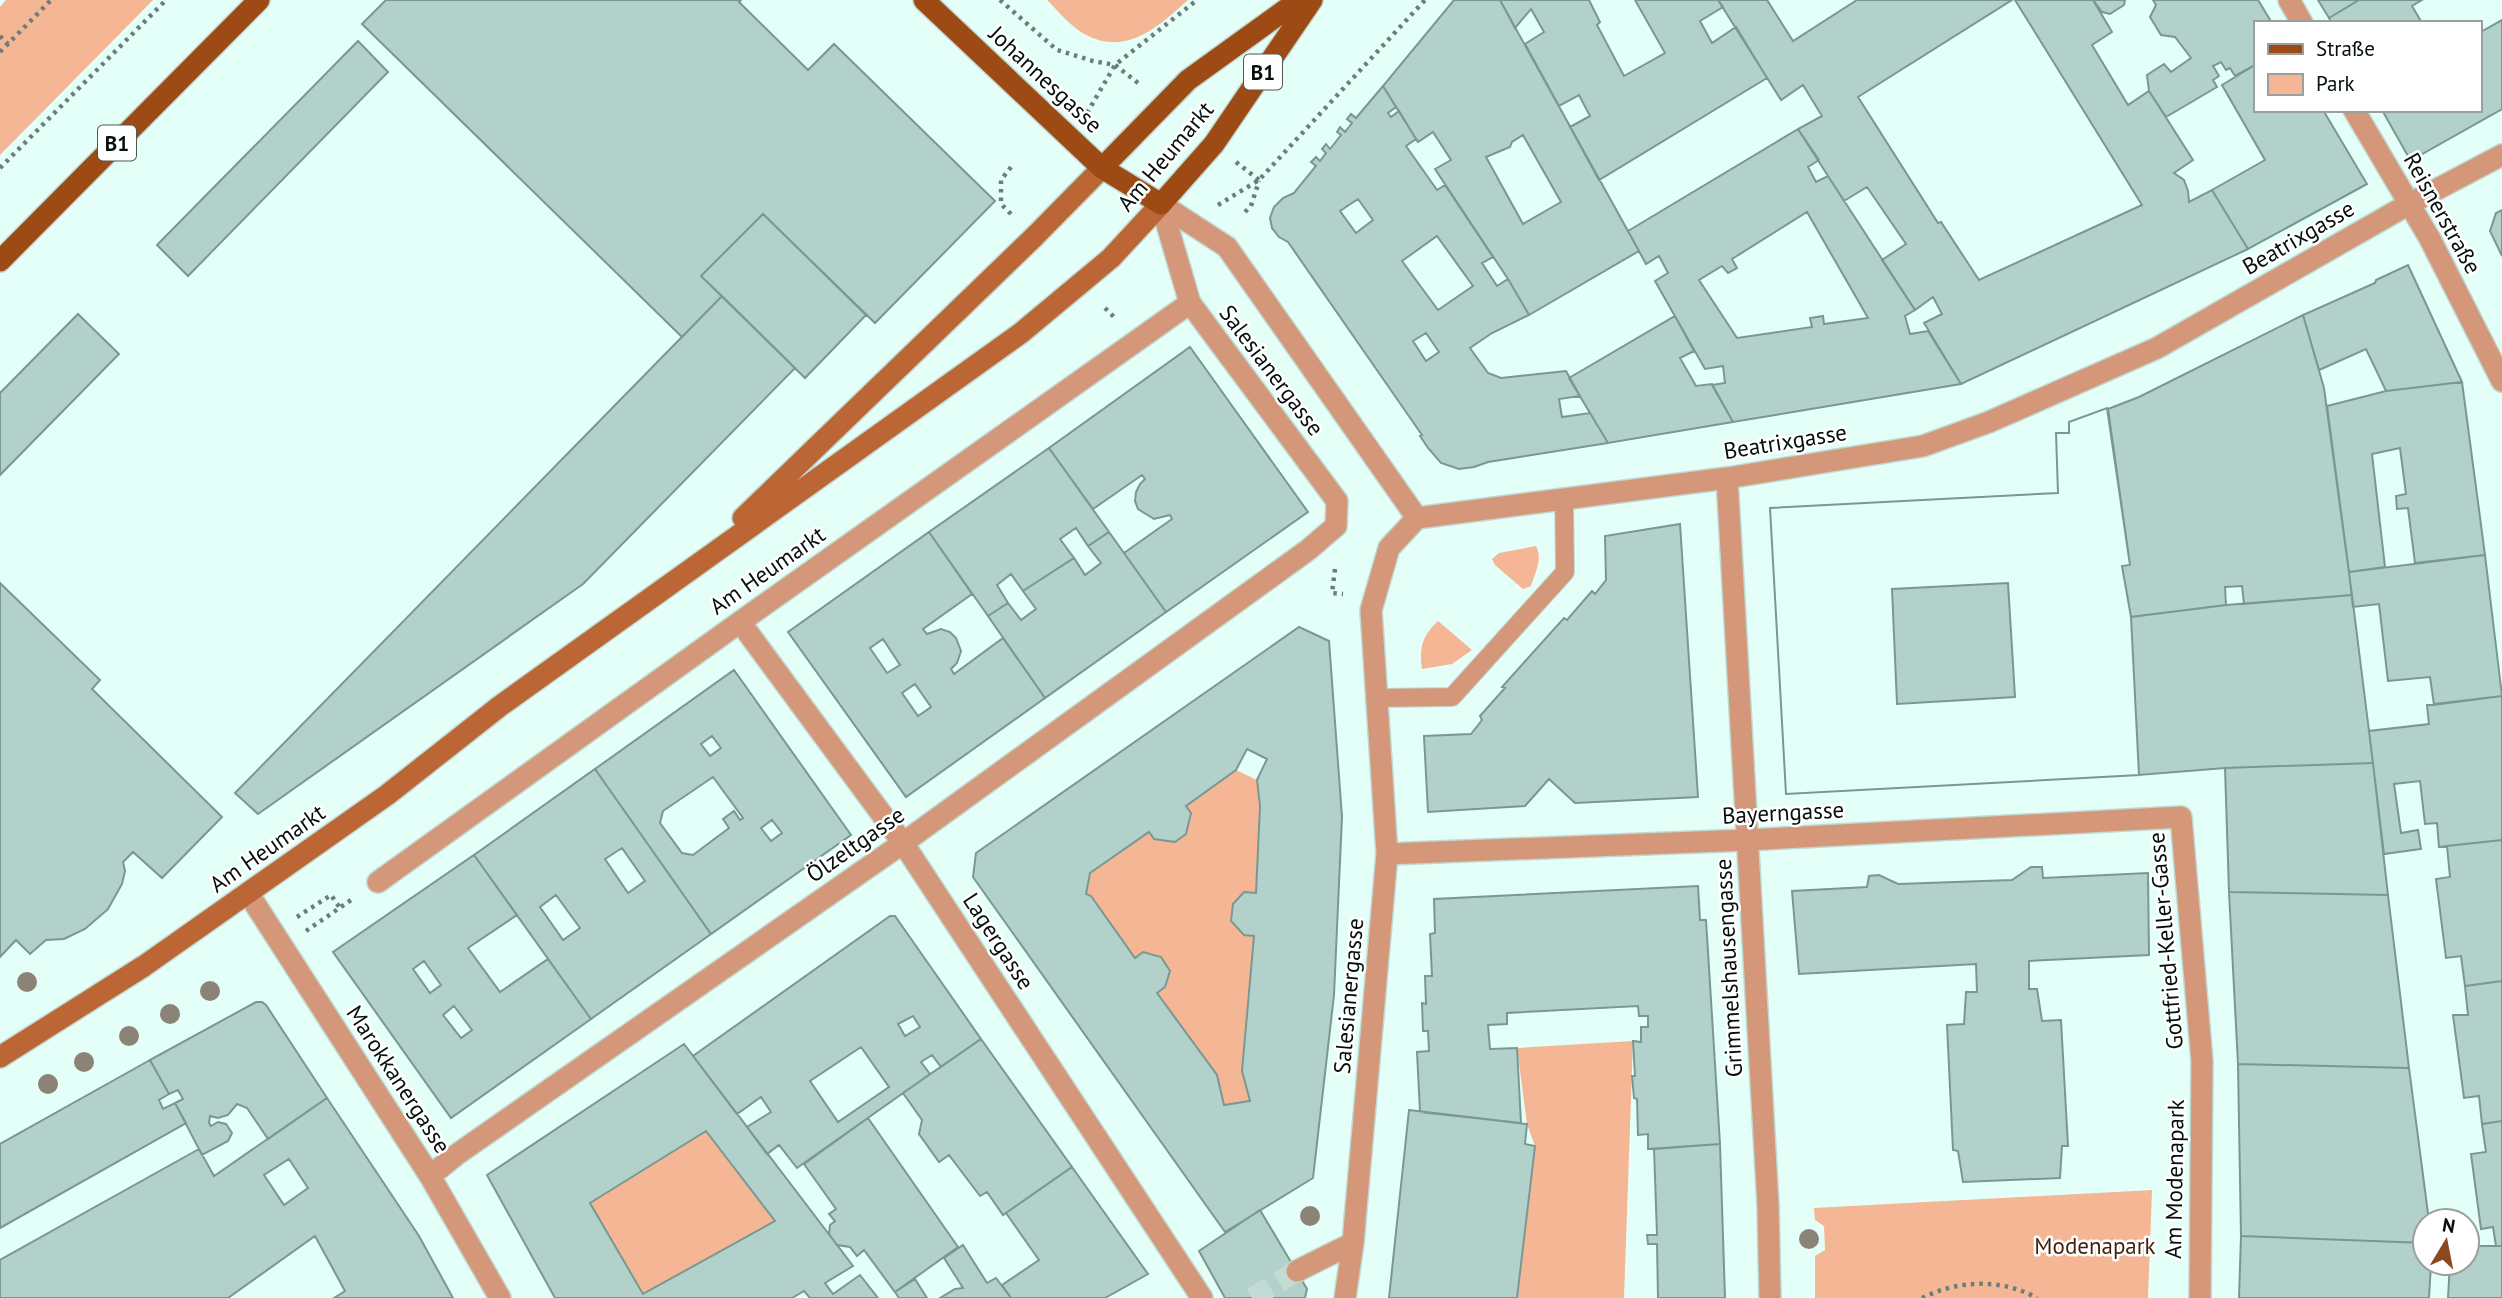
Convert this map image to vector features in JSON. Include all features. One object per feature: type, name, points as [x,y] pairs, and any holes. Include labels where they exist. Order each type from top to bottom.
[{"type":"main road","name":"B1","points":[[0,261],[259,0]]},
{"type":"main road","name":"Johannesgasse","points":[[924,0],[1102,168],[1161,204]]},
{"type":"main road","name":"Am Heumarkt","points":[[1102,168],[1188,80],[1299,0]]},
{"type":"main road","name":"Am Heumarkt","points":[[1161,204],[1214,144],[1312,0]]},
{"type":"street","points":[[2289,0],[2301,21]]},
{"type":"street","name":"Reisnerstraße","points":[[2355,112],[2430,239],[2502,381]]},
{"type":"street","name":"Beatrixgasse","points":[[1417,518],[1727,478],[1923,446],[1989,422],[2157,348],[2409,204],[2502,155]]},
{"type":"street","name":"Am Heumarkt","points":[[691,569],[1102,168]]},
{"type":"street","name":"Am Heumarkt","points":[[0,1058],[144,966],[387,796],[500,706],[1051,310],[1111,258],[1161,204]]},
{"type":"street","points":[[1161,204],[1227,247],[1417,518]]},
{"type":"street","name":"Salesianergasse","points":[[1161,204],[1190,303],[1337,501],[1336,527],[1308,550]]},
{"type":"street","name":"Am Heumarkt","points":[[378,882],[1190,303]]},
{"type":"street","name":"Grimmelshausengasse","points":[[1727,478],[1768,1205],[1770,1298]]},
{"type":"street","name":"Salesianergasse","points":[[1345,1298],[1353,1243],[1387,854],[1371,610],[1388,548],[1417,518]]},
{"type":"street","name":"Ölzeltgasse","points":[[430,1176],[487,1133],[903,843],[1308,550]]},
{"type":"street","name":"Lagergasse","points":[[740,622],[903,843],[1202,1298]]},
{"type":"street","name":"Bayerngasse","points":[[1387,854],[1747,840],[2181,817]]},
{"type":"street","name":"Gottfried-Keller-Gasse","points":[[2181,817],[2202,1061]]},
{"type":"street","name":"Marokkanergasse","points":[[248,893],[430,1176],[500,1298]]},
{"type":"street","name":"Am Modenapark","points":[[2200,1298],[2202,1061]]},
{"type":"street","points":[[1297,1271],[1353,1243]]},
{"type":"lane","points":[[1376,698],[1452,697],[1564,572],[1564,498]]},
{"type":"path","points":[[0,52],[51,0]]},
{"type":"path","points":[[0,168],[166,0]]},
{"type":"path","points":[[1000,0],[1057,50],[1115,65],[1197,0]]},
{"type":"path","points":[[1190,223],[1259,180],[1425,0]]},
{"type":"path","points":[[0,36],[8,44]]},
{"type":"path","points":[[1011,167],[1001,180],[1001,204],[1014,218]]},
{"type":"path","points":[[1245,212],[1251,206],[1259,180]]},
{"type":"path","points":[[304,932],[378,882]]},
{"type":"path","points":[[312,908],[331,895],[340,908]]},
{"type":"path","points":[[1922,1298],[1937,1290],[1990,1282],[2024,1290],[2037,1298]]},
{"type":"green space","points":[[6,0],[153,0],[0,155],[0,7]]},
{"type":"green space","points":[[1047,0],[1188,0],[1164,21],[1138,37],[1109,42],[1094,39],[1078,30]]},
{"type":"green space","points":[[1536,546],[1539,561],[1536,571],[1531,586],[1523,589],[1495,565],[1492,559],[1499,553]]},
{"type":"green space","points":[[1438,621],[1472,650],[1452,664],[1422,669],[1423,643]]},
{"type":"green space","points":[[1236,770],[1257,780],[1260,806],[1256,893],[1244,892],[1234,903],[1231,920],[1244,935],[1254,936],[1242,1071],[1250,1101],[1224,1105],[1217,1075],[1157,993],[1165,987],[1170,971],[1161,957],[1143,952],[1135,958],[1086,894],[1090,873],[1149,832],[1154,839],[1175,842],[1186,835],[1191,813],[1186,806]]},
{"type":"green space","points":[[1633,1041],[1624,1298],[1517,1298],[1535,1146],[1527,1124],[1517,1048]]},
{"type":"green space","points":[[706,1131],[775,1221],[643,1294],[590,1203]]},
{"type":"green space","name":"Modenapark","points":[[2152,1190],[2148,1298],[1815,1298],[1815,1256],[1825,1250],[1824,1226],[1815,1220],[1814,1208]]},
{"type":"building","points":[[386,0],[741,0],[739,2],[808,70],[834,44],[995,201],[875,323],[763,214],[701,276],[722,296],[682,337],[362,24]]},
{"type":"building","points":[[1454,0],[1500,0],[1639,251],[1529,315],[1435,169],[1451,160],[1433,132],[1418,142],[1383,86]],"holes":[[[1523,135],[1561,202],[1523,224],[1486,157],[1510,147],[1512,142]]]},
{"type":"building","points":[[1500,0],[1589,0],[1600,22],[1597,25],[1624,76],[1665,53],[1635,0],[1718,0],[1723,7],[1700,21],[1712,43],[1736,27],[1767,78],[1599,180],[1570,127],[1590,116],[1579,95],[1559,106],[1525,44],[1544,32],[1531,9],[1515,28]]},
{"type":"building","points":[[1718,0],[1767,0],[1793,41],[1857,0],[2012,0],[1858,97],[1938,223],[1941,222],[1979,280],[2142,205],[2015,0],[2093,0],[2112,32],[2092,45],[2128,105],[2149,91],[2193,160],[2174,173],[2184,180],[2189,202],[2212,190],[2248,249],[1961,384],[1924,323],[1942,314],[1933,297],[1915,310],[1882,260],[1906,244],[1867,187],[1844,201],[1798,129],[1822,116],[1803,85],[1781,100]]},
{"type":"building","points":[[2093,0],[2125,0],[2124,5],[2110,14],[2102,12]]},
{"type":"building","points":[[2153,0],[2258,0],[2271,21],[2254,21],[2254,66],[2235,76],[2230,68],[2226,70],[2221,62],[2213,66],[2219,76],[2213,80],[2217,87],[2166,117],[2149,91],[2147,75],[2164,64],[2171,72],[2191,58],[2175,37],[2161,35],[2150,17],[2156,5]]},
{"type":"building","points":[[2318,0],[2359,0],[2329,18]]},
{"type":"building","points":[[2359,0],[2422,0],[2412,6],[2421,21],[2331,21],[2329,18]]},
{"type":"building","points":[[2502,20],[2502,109],[2417,157],[2408,156],[2383,112],[2481,112],[2481,32]]},
{"type":"building","points":[[358,41],[388,72],[188,276],[157,245]]},
{"type":"building","points":[[2254,66],[2254,112],[2324,112],[2367,184],[2248,249],[2212,190],[2265,160],[2222,85]]},
{"type":"building","points":[[1383,86],[1396,107],[1388,113],[1391,117],[1399,111],[1416,139],[1406,146],[1437,190],[1445,185],[1493,257],[1482,263],[1497,286],[1508,279],[1529,315],[1492,333],[1470,348],[1488,373],[1501,378],[1566,371],[1580,396],[1559,399],[1562,417],[1590,413],[1608,443],[1459,469],[1441,463],[1428,448],[1420,436],[1422,435],[1288,242],[1279,237],[1272,228],[1270,218],[1274,207],[1283,198],[1294,193],[1316,166],[1311,162],[1316,157],[1320,161],[1326,153],[1322,149],[1326,144],[1330,149],[1341,135],[1337,132],[1340,127],[1345,132],[1352,123],[1347,119],[1351,114],[1356,118]],"holes":[[[1358,199],[1373,220],[1356,233],[1340,211]],[[1437,236],[1473,286],[1438,310],[1402,261]],[[1426,333],[1439,352],[1426,361],[1413,341]]]},
{"type":"building","points":[[1798,129],[1819,160],[1808,167],[1816,182],[1828,176],[1915,310],[1905,316],[1910,334],[1928,331],[1961,384],[1733,422],[1712,385],[1725,383],[1723,366],[1705,369],[1655,281],[1668,273],[1659,256],[1646,264],[1628,231]],"holes":[[[1807,212],[1868,318],[1824,324],[1823,316],[1810,318],[1812,327],[1737,338],[1699,280],[1722,266],[1728,273],[1737,268],[1732,259]]]},
{"type":"building","points":[[2502,210],[2502,256],[2490,231],[2496,213]]},
{"type":"building","points":[[763,214],[866,315],[805,378],[701,276]]},
{"type":"building","points":[[2408,265],[2462,382],[2386,391],[2366,349],[2319,370],[2303,315]]},
{"type":"building","points":[[722,296],[795,368],[583,584],[258,814],[235,793]]},
{"type":"building","points":[[78,314],[119,354],[0,475],[0,393]]},
{"type":"building","points":[[2303,315],[2324,388],[2352,595],[2244,604],[2242,586],[2225,587],[2226,605],[2131,617],[2122,566],[2130,565],[2108,409],[2139,397]]},
{"type":"building","points":[[1675,316],[1694,351],[1680,358],[1696,386],[1712,384],[1733,422],[1608,443],[1569,378]]},
{"type":"building","points":[[1190,347],[1308,512],[1166,612],[1124,553],[1172,519],[1170,515],[1154,519],[1138,509],[1136,492],[1145,479],[1142,475],[1093,509],[1049,448]]},
{"type":"building","points":[[2462,382],[2485,555],[2415,563],[2408,508],[2397,509],[2396,496],[2406,494],[2400,448],[2372,454],[2385,567],[2349,572],[2327,406],[2386,391]]},
{"type":"building","points":[[2107,408],[2130,565],[2122,566],[2131,617],[2139,775],[1786,794],[1770,508],[2058,493],[2056,433],[2069,433],[2069,422]],"holes":[[[2008,583],[2015,697],[1897,704],[1892,589]]]},
{"type":"building","points":[[2107,408],[2130,565],[2122,566],[2131,617],[2139,775],[1786,794],[1770,508],[2058,493],[2056,433],[2069,433],[2069,422]]},
{"type":"building","points":[[1049,448],[1109,532],[1088,546],[1076,528],[1060,539],[1074,558],[1023,591],[1011,574],[997,585],[1008,603],[988,616],[929,532]]},
{"type":"building","points":[[1680,524],[1698,797],[1575,803],[1549,779],[1525,806],[1428,812],[1424,736],[1471,734],[1482,720],[1480,716],[1505,688],[1502,687],[1564,618],[1567,620],[1592,591],[1595,594],[1606,580],[1605,536]]},
{"type":"building","points":[[929,532],[972,594],[923,629],[927,634],[941,629],[956,638],[961,651],[957,663],[951,669],[954,674],[1003,638],[1045,698],[906,797],[788,632]],"holes":[[[883,639],[900,665],[887,673],[870,648]],[[915,684],[931,707],[918,716],[902,693]]]},
{"type":"building","points":[[1109,532],[1166,612],[1045,698],[988,616],[1008,603],[1021,620],[1036,609],[1023,591],[1074,558],[1085,575],[1101,563],[1088,546]]},
{"type":"building","points":[[2485,555],[2502,696],[2434,705],[2430,677],[2388,681],[2379,604],[2353,607],[2349,572]]},
{"type":"building","points":[[0,583],[100,680],[92,689],[222,817],[162,878],[133,852],[123,862],[125,871],[122,884],[108,909],[85,929],[64,939],[46,940],[30,954],[16,940],[0,957]]},
{"type":"building","points":[[2352,595],[2373,763],[2225,768],[2139,775],[2131,617],[2226,605]]},
{"type":"building","points":[[1299,627],[1329,641],[1342,817],[1334,995],[1313,1178],[1225,1232],[973,877],[976,853]],"holes":[[[1247,749],[1267,759],[1257,780],[1260,806],[1256,893],[1244,892],[1233,904],[1231,921],[1244,935],[1254,936],[1242,1071],[1250,1101],[1224,1105],[1217,1075],[1157,993],[1165,987],[1170,971],[1161,957],[1143,952],[1135,958],[1091,896],[1086,894],[1090,873],[1149,832],[1154,839],[1175,842],[1186,834],[1191,813],[1186,806],[1236,770]]]},
{"type":"building","points":[[734,670],[851,835],[711,934],[595,769]],"holes":[[[712,736],[721,748],[710,756],[701,744]],[[713,777],[743,818],[740,820],[734,811],[723,819],[729,828],[693,855],[682,853],[660,823],[663,811]],[[772,820],[782,833],[771,841],[761,828]]]},
{"type":"building","points":[[2502,696],[2502,840],[2439,847],[2437,823],[2425,824],[2420,781],[2394,784],[2401,833],[2418,830],[2421,849],[2384,854],[2369,731],[2429,724],[2427,705]]},
{"type":"building","points":[[2373,763],[2388,895],[2229,892],[2225,768]]},
{"type":"building","points":[[595,769],[711,934],[591,1019],[474,855]],"holes":[[[622,848],[645,881],[628,893],[605,859]],[[556,895],[580,928],[563,940],[540,907]]]},
{"type":"building","points":[[2502,840],[2502,981],[2465,986],[2461,956],[2446,958],[2436,879],[2450,877],[2447,846]]},
{"type":"building","points":[[474,855],[517,915],[468,948],[500,992],[548,959],[591,1019],[451,1118],[333,952]],"holes":[[[424,961],[441,985],[430,993],[413,969]],[[454,1006],[472,1030],[461,1038],[443,1015]]]},
{"type":"building","points":[[2031,867],[2042,867],[2043,878],[2148,873],[2149,955],[2029,961],[2029,989],[2037,989],[2042,1021],[2061,1020],[2068,1146],[2062,1146],[2060,1178],[1963,1182],[1958,1151],[1953,1150],[1947,1025],[1964,1024],[1966,992],[1977,992],[1976,964],[1799,974],[1792,891],[1867,887],[1869,876],[1879,875],[1898,884],[2012,880]]},
{"type":"building","points":[[1698,886],[1700,920],[1706,920],[1720,1144],[1648,1149],[1648,1134],[1638,1135],[1637,1099],[1634,1098],[1632,1076],[1635,1076],[1633,1041],[1641,1042],[1641,1027],[1648,1027],[1648,1016],[1639,1016],[1638,1006],[1507,1013],[1507,1024],[1488,1025],[1490,1049],[1517,1048],[1521,1123],[1420,1112],[1417,1052],[1429,1051],[1428,1031],[1423,1031],[1422,1003],[1426,1004],[1425,976],[1432,976],[1430,934],[1435,933],[1434,899]]},
{"type":"building","points":[[2229,892],[2388,895],[2409,1068],[2238,1064]]},
{"type":"building","points":[[890,916],[895,916],[981,1039],[941,1067],[932,1055],[921,1062],[930,1074],[797,1168],[779,1145],[767,1154],[747,1127],[771,1112],[761,1097],[737,1114],[693,1056]],"holes":[[[913,1016],[920,1027],[905,1036],[898,1024]],[[861,1047],[889,1087],[838,1122],[810,1081]]]},
{"type":"building","points":[[2502,981],[2502,1121],[2482,1124],[2479,1096],[2464,1098],[2453,1015],[2468,1015],[2465,986]]},
{"type":"building","points":[[256,1002],[266,1005],[327,1098],[268,1139],[247,1108],[237,1104],[228,1115],[218,1118],[210,1116],[211,1126],[218,1122],[226,1124],[232,1133],[228,1141],[202,1155],[175,1103],[183,1099],[178,1090],[169,1094],[150,1060]]},
{"type":"building","points":[[981,1039],[1072,1167],[1003,1215],[987,1192],[980,1196],[949,1155],[939,1162],[919,1134],[922,1120],[903,1093]]},
{"type":"building","points":[[684,1044],[853,1266],[825,1283],[833,1294],[860,1275],[878,1298],[810,1298],[804,1291],[792,1298],[555,1298],[487,1175]],"holes":[[[706,1131],[775,1221],[643,1294],[590,1203]]]},
{"type":"building","points":[[150,1060],[169,1094],[159,1100],[163,1109],[175,1103],[186,1123],[0,1228],[0,1144]]},
{"type":"building","points":[[2238,1064],[2409,1068],[2427,1207],[2411,1207],[2411,1242],[2241,1236]]},
{"type":"building","points":[[327,1098],[419,1236],[453,1298],[334,1298],[345,1291],[315,1236],[228,1298],[0,1298],[0,1260],[199,1149],[214,1176]],"holes":[[[289,1159],[308,1188],[284,1205],[264,1175]]]},
{"type":"building","points":[[1409,1110],[1527,1124],[1525,1144],[1535,1146],[1517,1298],[1389,1298]]},
{"type":"building","points":[[868,1118],[958,1247],[895,1292],[864,1250],[857,1256],[850,1247],[837,1245],[829,1234],[830,1225],[835,1221],[829,1214],[836,1209],[804,1164]]},
{"type":"building","points":[[2502,1121],[2502,1246],[2496,1246],[2493,1227],[2481,1229],[2481,1207],[2478,1207],[2471,1154],[2486,1152],[2482,1124]]},
{"type":"building","points":[[1720,1144],[1725,1298],[1658,1298],[1657,1244],[1648,1244],[1647,1235],[1657,1235],[1654,1149]]},
{"type":"building","points":[[1072,1167],[1148,1274],[1105,1298],[1011,1298],[1002,1285],[1039,1260],[1006,1213]]},
{"type":"building","points":[[1260,1210],[1307,1289],[1305,1298],[1225,1298],[1199,1251]]},
{"type":"building","points":[[2241,1236],[2411,1242],[2411,1277],[2430,1277],[2429,1298],[2239,1298]]},
{"type":"building","points":[[963,1245],[987,1283],[996,1278],[1011,1298],[940,1298],[955,1289],[963,1288],[944,1258]]},
{"type":"building","points":[[2481,1246],[2502,1246],[2502,1298],[2448,1298],[2449,1277],[2481,1277]]},
{"type":"building","points":[[915,1279],[927,1298],[899,1298],[895,1292]]},
{"type":"tunnel","points":[[1252,1298],[1297,1271]]}]
